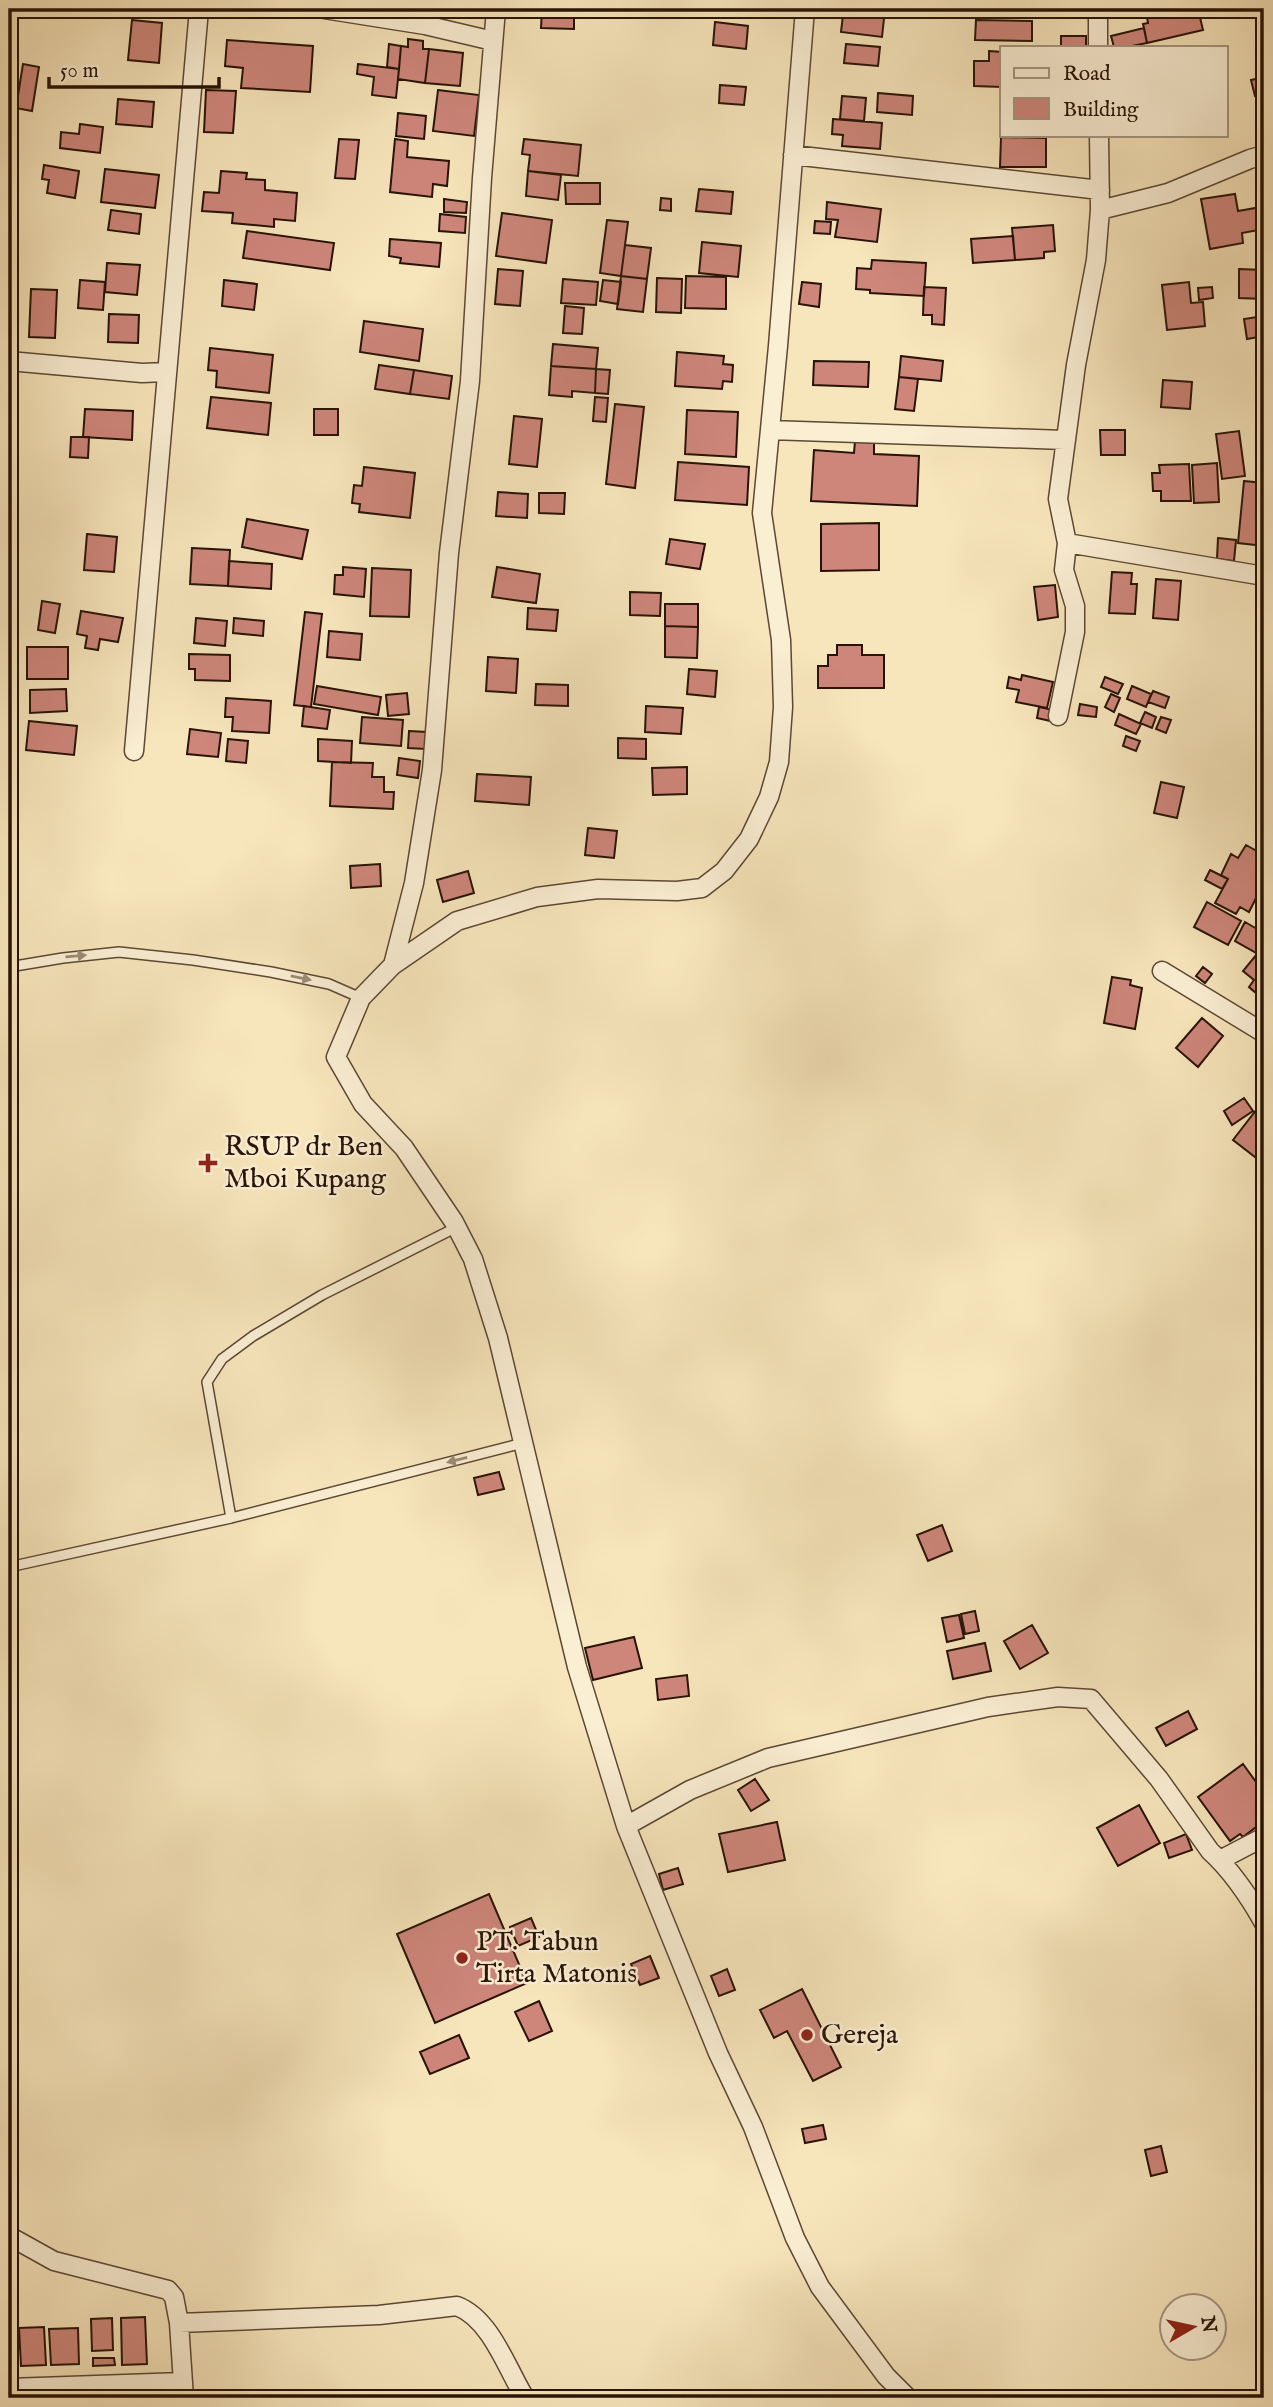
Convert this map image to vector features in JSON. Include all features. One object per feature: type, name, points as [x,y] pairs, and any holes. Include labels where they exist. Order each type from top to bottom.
[{"type":"street","points":[[134,751],[199,9]]},
{"type":"street","points":[[324,9],[425,25],[493,41]]},
{"type":"street","points":[[393,965],[414,883],[432,770],[449,553],[470,381],[482,178],[496,9]]},
{"type":"street","points":[[805,9],[762,513],[781,640],[783,707],[779,762],[769,797],[749,839],[724,871],[702,888],[677,891],[598,889],[537,897],[457,921],[393,965],[361,998],[336,1056],[363,1104],[404,1148],[457,1227],[473,1259],[498,1338],[577,1667],[625,1826],[718,2053],[753,2127],[795,2238],[820,2287],[886,2376],[908,2398]]},
{"type":"street","points":[[1098,9],[1098,46]]},
{"type":"street","points":[[1058,716],[1075,632],[1075,606],[1064,570],[1067,543],[1058,499],[1076,365],[1097,260],[1100,210],[1099,136]]},
{"type":"street","points":[[793,155],[1100,190]]},
{"type":"street","points":[[1100,210],[1168,193],[1264,155]]},
{"type":"street","points":[[9,361],[142,373],[167,372]]},
{"type":"street","points":[[770,430],[1064,440]]},
{"type":"street","points":[[1067,543],[1264,576]]},
{"type":"street","points":[[1161,971],[1264,1033]]},
{"type":"street","points":[[625,1826],[690,1790],[768,1758],[988,1707],[1058,1697],[1091,1699],[1159,1779],[1210,1851],[1254,1905],[1264,1923]]},
{"type":"street","points":[[1220,1860],[1264,1837]]},
{"type":"street","points":[[9,2236],[54,2260],[168,2290],[174,2297],[179,2323],[184,2390],[9,2388]]},
{"type":"street","points":[[179,2323],[379,2315],[457,2306],[468,2310],[483,2324],[525,2398]]},
{"type":"lane","points":[[9,967],[119,952],[271,972],[329,984],[361,998]]},
{"type":"lane","points":[[232,1518],[207,1382],[222,1359],[253,1336],[323,1295],[457,1227]]},
{"type":"lane","points":[[9,1567],[232,1518],[523,1443]]},
{"type":"building","points":[[390,9],[433,9],[432,19],[389,12]]},
{"type":"building","points":[[433,9],[484,9],[482,18]]},
{"type":"building","points":[[542,9],[574,9],[574,29],[541,28]]},
{"type":"building","points":[[850,9],[885,9],[882,37],[841,32],[843,15],[849,16]]},
{"type":"building","points":[[1198,9],[1203,30],[1147,43],[1143,24],[1148,23],[1146,10]]},
{"type":"building","points":[[132,20],[162,23],[159,63],[128,60]]},
{"type":"building","points":[[976,20],[1032,21],[1032,41],[975,40]]},
{"type":"building","points":[[715,22],[748,26],[746,49],[713,45]]},
{"type":"building","points":[[1144,28],[1147,43],[1114,46],[1111,36]]},
{"type":"building","points":[[1061,36],[1086,36],[1086,46],[1061,46]]},
{"type":"building","points":[[408,39],[423,41],[423,49],[429,49],[425,83],[398,79],[401,46],[408,47]]},
{"type":"building","points":[[227,40],[313,46],[310,92],[241,88],[243,68],[225,66]]},
{"type":"building","points":[[389,44],[401,46],[399,69],[387,67]]},
{"type":"building","points":[[846,44],[880,47],[878,66],[844,63]]},
{"type":"building","points":[[429,49],[463,53],[460,86],[425,83]]},
{"type":"building","points":[[989,51],[1000,52],[1000,87],[974,86],[974,61],[989,61]]},
{"type":"building","points":[[23,64],[39,67],[32,111],[16,108]]},
{"type":"building","points":[[358,64],[399,69],[396,98],[372,95],[374,77],[357,74]]},
{"type":"building","points":[[1264,77],[1264,94],[1255,96],[1251,80]]},
{"type":"building","points":[[720,85],[746,87],[744,105],[719,103]]},
{"type":"building","points":[[206,90],[236,91],[233,133],[204,132]]},
{"type":"building","points":[[438,90],[479,95],[474,136],[433,131]]},
{"type":"building","points":[[878,93],[913,96],[912,115],[877,112]]},
{"type":"building","points":[[1264,94],[1264,131],[1257,96]]},
{"type":"building","points":[[842,96],[866,98],[864,121],[840,119]]},
{"type":"building","points":[[118,99],[154,102],[152,127],[116,124]]},
{"type":"building","points":[[398,113],[426,116],[424,139],[396,136]]},
{"type":"building","points":[[833,119],[882,123],[880,149],[842,146],[843,135],[832,134]]},
{"type":"building","points":[[80,124],[103,127],[100,153],[60,148],[61,132],[79,134]]},
{"type":"building","points":[[1046,136],[1046,138],[1001,137]]},
{"type":"building","points":[[1001,137],[1046,138],[1046,167],[1000,167]]},
{"type":"building","points":[[339,139],[359,140],[355,179],[335,178]]},
{"type":"building","points":[[395,139],[408,141],[407,157],[449,161],[447,186],[433,184],[432,197],[390,192]]},
{"type":"building","points":[[524,139],[581,145],[578,176],[528,171],[530,155],[522,154]]},
{"type":"building","points":[[44,165],[79,171],[75,198],[47,193],[49,180],[42,179]]},
{"type":"building","points":[[105,169],[159,175],[155,208],[101,202]]},
{"type":"building","points":[[221,171],[247,173],[246,179],[265,180],[265,190],[297,193],[295,221],[274,219],[274,227],[232,223],[233,213],[202,211],[204,192],[219,193]]},
{"type":"building","points":[[528,171],[561,175],[558,200],[526,196]]},
{"type":"building","points":[[565,183],[600,183],[600,204],[566,204]]},
{"type":"building","points":[[699,189],[733,192],[731,214],[696,211]]},
{"type":"building","points":[[1235,194],[1238,211],[1261,207],[1264,229],[1242,233],[1243,243],[1210,249],[1201,199]]},
{"type":"building","points":[[661,198],[671,199],[671,211],[660,210]]},
{"type":"building","points":[[444,199],[467,202],[466,213],[444,212]]},
{"type":"building","points":[[827,202],[881,209],[877,242],[835,237],[838,220],[826,219]]},
{"type":"building","points":[[111,210],[141,214],[139,234],[108,230]]},
{"type":"building","points":[[502,213],[552,220],[546,263],[496,256]]},
{"type":"building","points":[[440,214],[466,217],[465,233],[439,231]]},
{"type":"building","points":[[607,220],[628,222],[621,276],[600,273]]},
{"type":"building","points":[[815,221],[831,222],[830,234],[814,233]]},
{"type":"building","points":[[1053,225],[1055,251],[1044,252],[1044,258],[1015,260],[1012,228]]},
{"type":"building","points":[[247,231],[334,243],[330,270],[243,258]]},
{"type":"building","points":[[1013,236],[1015,260],[973,263],[971,239]]},
{"type":"building","points":[[390,239],[441,243],[439,267],[400,263],[401,258],[389,256]]},
{"type":"building","points":[[702,242],[741,246],[738,277],[699,273]]},
{"type":"building","points":[[625,245],[651,248],[647,279],[621,276]]},
{"type":"building","points":[[872,260],[926,263],[924,296],[870,293],[870,290],[856,289],[857,268],[871,269]]},
{"type":"building","points":[[107,263],[140,265],[137,295],[105,292]]},
{"type":"building","points":[[498,269],[523,271],[520,306],[495,304]]},
{"type":"building","points":[[1239,269],[1264,270],[1264,299],[1239,298]]},
{"type":"building","points":[[621,276],[647,279],[643,312],[617,309]]},
{"type":"building","points":[[686,276],[726,277],[726,309],[685,308]]},
{"type":"building","points":[[657,278],[682,279],[681,313],[656,312]]},
{"type":"building","points":[[563,279],[598,282],[596,305],[561,303]]},
{"type":"building","points":[[80,280],[105,282],[103,310],[78,308]]},
{"type":"building","points":[[224,280],[257,284],[254,310],[222,306]]},
{"type":"building","points":[[603,280],[621,282],[618,304],[600,301]]},
{"type":"building","points":[[802,282],[821,284],[819,307],[799,304]]},
{"type":"building","points":[[1189,282],[1191,303],[1203,302],[1205,326],[1167,330],[1162,285]]},
{"type":"building","points":[[924,287],[946,288],[944,325],[932,324],[932,315],[923,315]]},
{"type":"building","points":[[1212,287],[1213,298],[1199,300],[1198,288]]},
{"type":"building","points":[[31,289],[57,290],[55,338],[29,337]]},
{"type":"building","points":[[565,306],[584,308],[582,334],[563,333]]},
{"type":"building","points":[[109,314],[139,315],[138,343],[108,342]]},
{"type":"building","points":[[1264,316],[1264,336],[1247,339],[1244,319]]},
{"type":"building","points":[[364,321],[423,329],[419,361],[360,352]]},
{"type":"building","points":[[553,344],[598,348],[596,369],[551,366]]},
{"type":"building","points":[[210,348],[273,355],[269,393],[216,387],[217,371],[208,370]]},
{"type":"building","points":[[677,352],[724,356],[723,364],[733,365],[732,382],[723,381],[722,389],[675,386]]},
{"type":"building","points":[[901,356],[943,361],[941,381],[899,377]]},
{"type":"building","points":[[814,361],[869,362],[868,387],[813,385]]},
{"type":"building","points":[[379,365],[414,370],[410,394],[375,389]]},
{"type":"building","points":[[551,366],[596,369],[595,393],[572,391],[572,397],[549,395]]},
{"type":"building","points":[[596,369],[610,370],[608,394],[595,393]]},
{"type":"building","points":[[414,370],[452,376],[449,399],[410,394]]},
{"type":"building","points":[[899,377],[918,379],[914,411],[895,409]]},
{"type":"building","points":[[1163,380],[1192,382],[1190,409],[1161,407]]},
{"type":"building","points":[[211,397],[271,403],[268,435],[207,428]]},
{"type":"building","points":[[595,397],[608,398],[606,422],[593,421]]},
{"type":"building","points":[[615,404],[644,407],[635,488],[606,484]]},
{"type":"building","points":[[85,409],[133,411],[132,440],[83,437]]},
{"type":"building","points":[[314,409],[338,409],[338,435],[314,435]]},
{"type":"building","points":[[687,410],[738,412],[736,457],[685,454]]},
{"type":"building","points":[[514,416],[542,419],[537,467],[509,464]]},
{"type":"building","points":[[1100,430],[1125,430],[1125,455],[1101,455]]},
{"type":"building","points":[[1239,431],[1245,476],[1222,479],[1216,434]]},
{"type":"building","points":[[71,437],[89,437],[88,458],[70,457]]},
{"type":"building","points":[[855,441],[874,443],[874,454],[919,456],[917,506],[811,501],[814,450],[854,453]]},
{"type":"building","points":[[678,462],[749,467],[747,505],[675,500]]},
{"type":"building","points":[[1217,463],[1219,502],[1194,503],[1192,465]]},
{"type":"building","points":[[1189,464],[1191,501],[1161,501],[1161,491],[1153,491],[1152,473],[1160,473],[1159,465]]},
{"type":"building","points":[[364,467],[415,473],[410,518],[359,512],[360,504],[352,503],[354,485],[362,486]]},
{"type":"building","points":[[1244,481],[1264,483],[1264,546],[1238,543]]},
{"type":"building","points":[[498,492],[528,494],[527,518],[496,516]]},
{"type":"building","points":[[539,493],[565,493],[564,514],[539,513]]},
{"type":"building","points":[[247,519],[308,530],[302,559],[242,547]]},
{"type":"building","points":[[879,523],[879,570],[821,571],[821,524]]},
{"type":"building","points":[[87,534],[117,537],[114,572],[84,570]]},
{"type":"building","points":[[1218,538],[1236,540],[1234,561],[1217,559]]},
{"type":"building","points":[[670,539],[705,544],[700,569],[666,564]]},
{"type":"building","points":[[192,548],[230,550],[228,586],[190,584]]},
{"type":"building","points":[[229,561],[272,564],[271,589],[228,586]]},
{"type":"building","points":[[343,567],[366,569],[364,597],[334,594],[335,575],[343,575]]},
{"type":"building","points":[[497,567],[540,574],[536,603],[492,597]]},
{"type":"building","points":[[372,568],[411,570],[409,617],[370,616]]},
{"type":"building","points":[[1112,572],[1132,573],[1131,584],[1137,584],[1135,614],[1109,613]]},
{"type":"building","points":[[1156,579],[1181,581],[1178,620],[1153,618]]},
{"type":"building","points":[[1055,585],[1058,617],[1038,620],[1034,587]]},
{"type":"building","points":[[630,592],[661,593],[660,616],[630,615]]},
{"type":"building","points":[[42,601],[60,604],[55,633],[38,630]]},
{"type":"building","points":[[665,604],[698,604],[698,627],[665,626]]},
{"type":"building","points":[[528,608],[558,610],[556,631],[527,629]]},
{"type":"building","points":[[81,611],[123,618],[118,642],[100,639],[98,650],[85,648],[87,636],[77,634]]},
{"type":"building","points":[[305,612],[322,614],[311,707],[294,705]]},
{"type":"building","points":[[196,618],[227,621],[225,646],[194,643]]},
{"type":"building","points":[[234,618],[264,621],[263,636],[233,633]]},
{"type":"building","points":[[665,626],[698,627],[697,658],[665,657]]},
{"type":"building","points":[[329,631],[362,634],[360,660],[327,657]]},
{"type":"building","points":[[837,645],[862,645],[862,655],[884,655],[884,688],[818,688],[818,666],[828,666],[828,655],[837,655]]},
{"type":"building","points":[[27,647],[68,647],[68,679],[27,679]]},
{"type":"building","points":[[189,654],[230,655],[230,681],[195,680],[195,669],[189,669]]},
{"type":"building","points":[[488,657],[518,659],[516,693],[486,691]]},
{"type":"building","points":[[689,669],[717,671],[715,697],[687,694]]},
{"type":"building","points":[[1022,675],[1053,682],[1047,708],[1016,702],[1019,690],[1007,688],[1009,677],[1021,680]]},
{"type":"building","points":[[1105,677],[1123,684],[1118,694],[1101,687]]},
{"type":"building","points":[[536,684],[568,685],[568,706],[535,705]]},
{"type":"building","points":[[317,686],[381,697],[378,715],[314,704]]},
{"type":"building","points":[[1132,686],[1151,694],[1146,707],[1127,699]]},
{"type":"building","points":[[66,689],[67,711],[30,713],[30,690]]},
{"type":"building","points":[[1153,691],[1169,697],[1165,708],[1148,702]]},
{"type":"building","points":[[407,693],[409,714],[388,716],[386,695]]},
{"type":"building","points":[[1111,694],[1120,698],[1114,712],[1105,707]]},
{"type":"building","points":[[226,698],[271,701],[269,733],[232,731],[233,717],[225,717]]},
{"type":"building","points":[[1080,704],[1097,707],[1096,717],[1078,715]]},
{"type":"building","points":[[304,706],[330,710],[327,729],[302,726]]},
{"type":"building","points":[[646,706],[683,708],[681,734],[645,732]]},
{"type":"building","points":[[1039,707],[1058,711],[1055,722],[1037,718]]},
{"type":"building","points":[[1145,712],[1156,717],[1152,728],[1140,723]]},
{"type":"building","points":[[1119,714],[1141,724],[1136,734],[1115,725]]},
{"type":"building","points":[[362,717],[403,720],[401,746],[360,743]]},
{"type":"building","points":[[1161,717],[1171,720],[1166,733],[1156,729]]},
{"type":"building","points":[[29,721],[77,726],[74,755],[26,750]]},
{"type":"building","points":[[190,729],[221,733],[218,757],[187,754]]},
{"type":"building","points":[[409,731],[427,732],[426,749],[408,748]]},
{"type":"building","points":[[1126,736],[1140,741],[1136,751],[1123,746]]},
{"type":"building","points":[[618,738],[646,739],[646,759],[618,758]]},
{"type":"building","points":[[228,739],[248,741],[246,763],[226,761]]},
{"type":"building","points":[[318,739],[352,741],[351,763],[318,761]]},
{"type":"building","points":[[399,758],[420,761],[418,778],[397,775]]},
{"type":"building","points":[[332,762],[373,763],[372,777],[384,777],[384,792],[394,792],[393,809],[330,806]]},
{"type":"building","points":[[687,767],[687,794],[653,795],[652,768]]},
{"type":"building","points":[[477,774],[531,777],[529,805],[475,801]]},
{"type":"building","points":[[1161,782],[1184,787],[1177,818],[1154,813]]},
{"type":"building","points":[[588,828],[617,831],[614,858],[585,855]]},
{"type":"building","points":[[1246,845],[1262,854],[1257,864],[1264,869],[1264,882],[1249,912],[1240,907],[1236,914],[1215,903],[1228,879],[1221,875],[1231,854],[1238,858]]},
{"type":"building","points":[[380,864],[381,886],[351,888],[350,866]]},
{"type":"building","points":[[1210,870],[1228,879],[1222,889],[1205,880]]},
{"type":"building","points":[[468,871],[474,893],[443,902],[437,880]]},
{"type":"building","points":[[1207,902],[1241,921],[1228,945],[1194,927]]},
{"type":"building","points":[[1245,922],[1264,933],[1264,946],[1260,955],[1235,941]]},
{"type":"building","points":[[1257,954],[1264,960],[1264,1000],[1249,987],[1254,980],[1243,971]]},
{"type":"building","points":[[1203,967],[1212,974],[1205,983],[1196,976]]},
{"type":"building","points":[[1112,977],[1131,980],[1130,985],[1142,988],[1135,1029],[1104,1023]]},
{"type":"building","points":[[1202,1018],[1223,1036],[1198,1067],[1176,1048]]},
{"type":"building","points":[[1244,1098],[1253,1111],[1232,1125],[1224,1111]]},
{"type":"building","points":[[1257,1109],[1264,1115],[1264,1164],[1233,1140]]},
{"type":"building","points":[[499,1472],[504,1489],[478,1495],[474,1478]]},
{"type":"building","points":[[942,1525],[952,1551],[928,1561],[917,1535]]},
{"type":"building","points":[[975,1611],[979,1631],[965,1634],[961,1614]]},
{"type":"building","points":[[959,1615],[964,1638],[947,1642],[942,1618]]},
{"type":"building","points":[[1032,1625],[1048,1653],[1020,1669],[1004,1641]]},
{"type":"building","points":[[634,1637],[642,1668],[593,1680],[585,1648]]},
{"type":"building","points":[[985,1643],[991,1671],[953,1679],[947,1651]]},
{"type":"building","points":[[687,1675],[689,1696],[658,1700],[656,1679]]},
{"type":"building","points":[[1188,1711],[1197,1729],[1166,1746],[1156,1728]]},
{"type":"building","points":[[1243,1764],[1264,1793],[1264,1816],[1258,1821],[1260,1824],[1243,1837],[1240,1834],[1230,1841],[1198,1797]]},
{"type":"building","points":[[755,1779],[769,1800],[751,1811],[738,1790]]},
{"type":"building","points":[[1139,1805],[1160,1843],[1118,1866],[1097,1828]]},
{"type":"building","points":[[777,1822],[785,1860],[728,1872],[719,1834]]},
{"type":"building","points":[[1186,1834],[1192,1850],[1169,1858],[1164,1843]]},
{"type":"building","points":[[678,1868],[683,1884],[663,1890],[659,1874]]},
{"type":"building","name":"PT. Tabun Tirta Matonis","points":[[489,1894],[527,1983],[435,2023],[397,1934]]},
{"type":"building","points":[[531,1918],[539,1937],[518,1946],[510,1927]]},
{"type":"building","points":[[650,1956],[659,1978],[640,1985],[631,1964]]},
{"type":"building","points":[[727,1969],[735,1990],[719,1996],[711,1976]]},
{"type":"building","name":"Gereja","points":[[802,1989],[841,2067],[813,2081],[787,2031],[774,2038],[760,2010]]},
{"type":"building","points":[[539,2001],[552,2031],[529,2041],[515,2012]]},
{"type":"building","points":[[459,2035],[469,2058],[430,2074],[420,2052]]},
{"type":"building","points":[[823,2125],[826,2139],[805,2143],[802,2129]]},
{"type":"building","points":[[1161,2146],[1167,2172],[1151,2176],[1145,2150]]},
{"type":"building","points":[[145,2317],[147,2364],[122,2365],[121,2318]]},
{"type":"building","points":[[112,2318],[113,2350],[92,2351],[91,2319]]},
{"type":"building","points":[[9,2322],[16,2322],[18,2367],[9,2367]]},
{"type":"building","points":[[44,2327],[46,2365],[21,2366],[19,2328]]},
{"type":"building","points":[[78,2328],[79,2364],[51,2365],[49,2329]]},
{"type":"building","points":[[93,2358],[114,2358],[115,2365],[93,2366]]},
{"type":"place","name":"RSUP dr Ben Mboi Kupang","points":[[208,1163]]},
{"type":"place","name":"PT. Tabun Tirta Matonis","points":[[462,1958]]},
{"type":"place","name":"Gereja","points":[[807,2035]]}]
